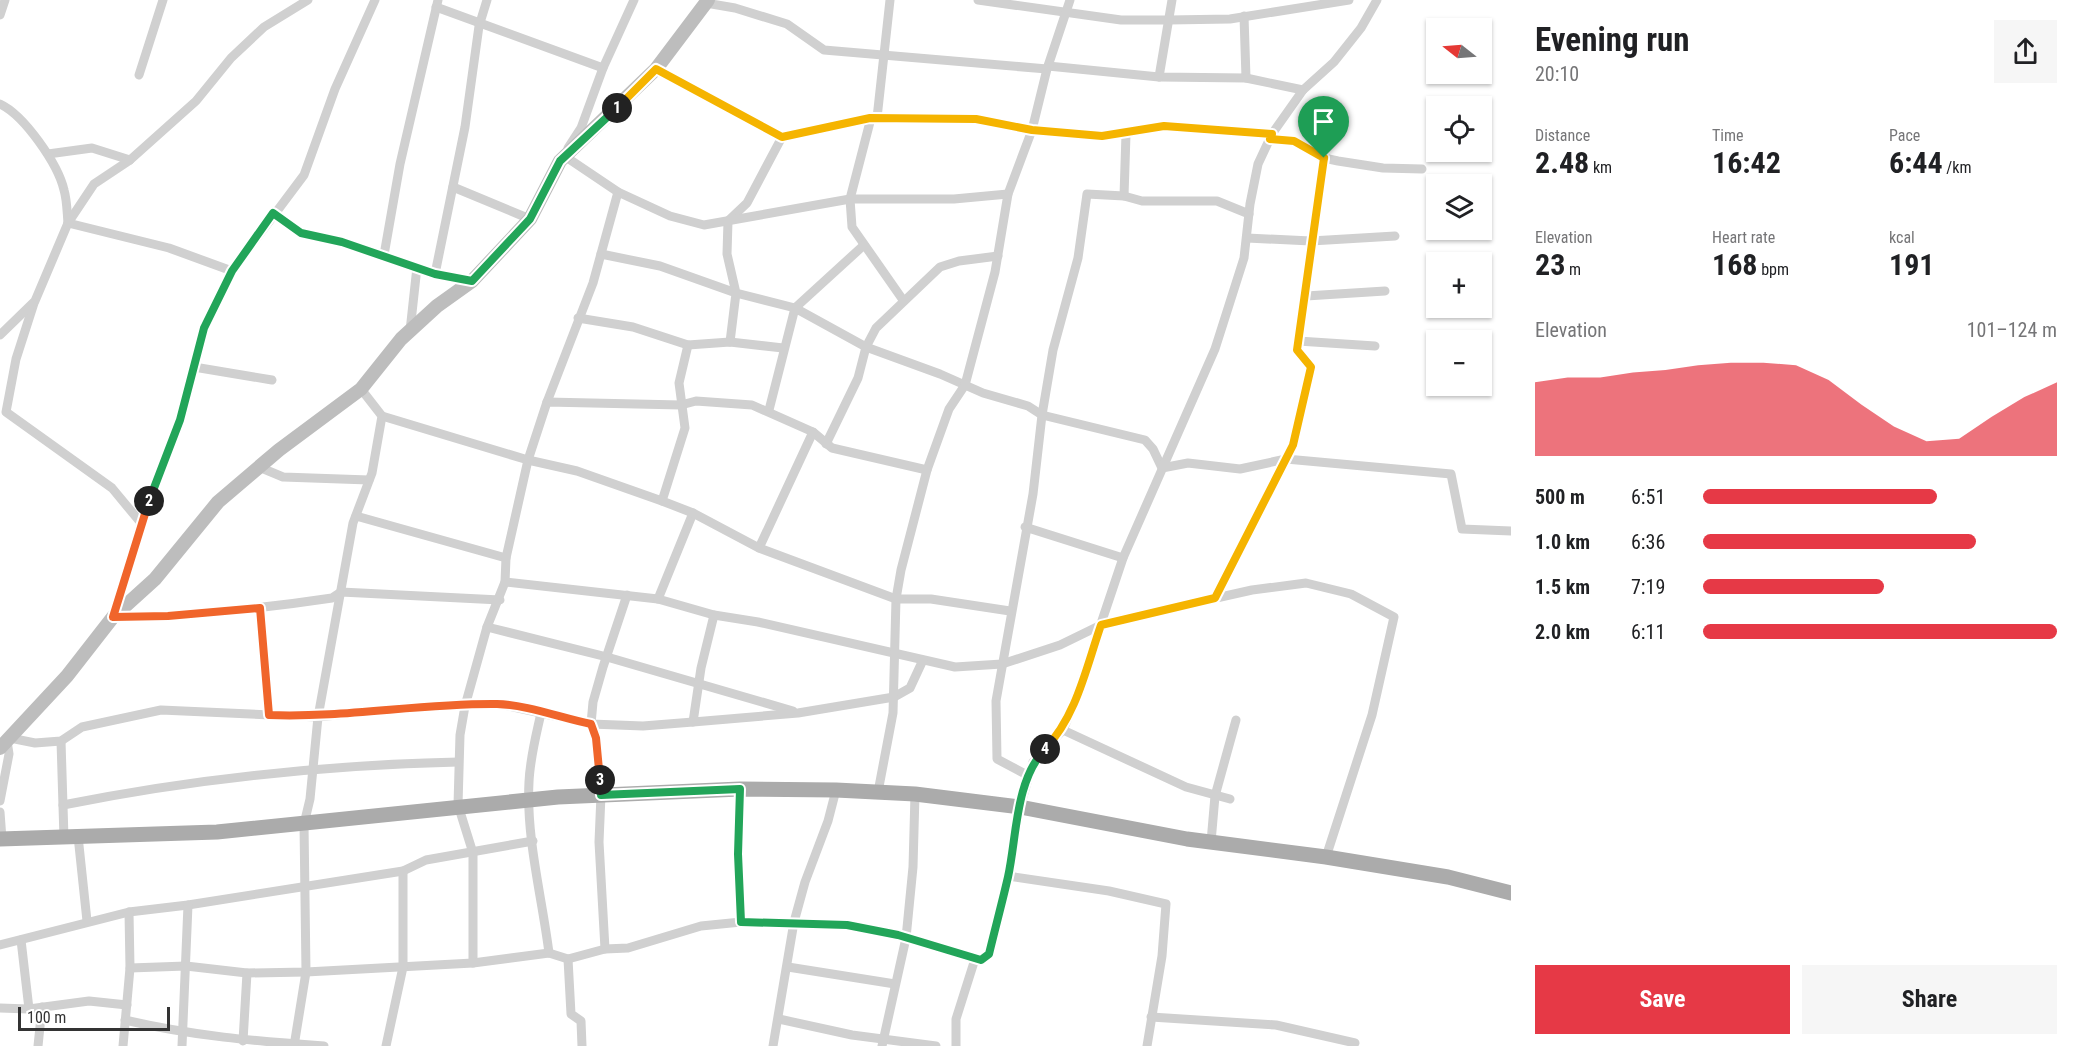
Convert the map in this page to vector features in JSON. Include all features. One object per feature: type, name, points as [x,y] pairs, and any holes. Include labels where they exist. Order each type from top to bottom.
[{"type":"main road","points":[[1,839],[216,832],[304,824],[458,805],[601,795],[740,789],[836,790],[915,794],[1020,807],[1211,842],[1326,857],[1448,877],[1511,893]]},
{"type":"street","points":[[0,15],[5,0]]},
{"type":"street","points":[[139,75],[163,0]]},
{"type":"street","points":[[141,523],[112,488],[6,412],[16,359],[35,301],[68,223],[94,184],[130,160],[196,101],[231,58],[264,27],[308,0]]},
{"type":"street","points":[[113,617],[141,523],[180,420],[204,328],[232,271],[273,213],[304,175],[336,89],[375,0]]},
{"type":"street","points":[[435,274],[487,0]]},
{"type":"street","points":[[6,742],[67,676],[113,617],[155,579],[218,502],[259,467],[362,389],[410,331],[472,281],[530,219],[581,128],[603,68],[634,0]]},
{"type":"street","points":[[735,8],[743,0]]},
{"type":"street","points":[[891,0],[874,118],[850,199],[852,227],[903,300]]},
{"type":"street","points":[[983,0],[1121,20],[1244,16],[1348,0]]},
{"type":"street","points":[[878,792],[891,728],[894,697],[893,653],[896,599],[927,470],[949,409],[964,385],[998,256],[1008,194],[1032,130],[1047,68],[1070,0]]},
{"type":"street","points":[[1159,77],[1172,0]]},
{"type":"street","points":[[130,968],[186,966],[247,973],[306,972],[473,963],[549,953],[568,959],[605,950],[628,948],[701,926],[741,922],[794,921],[847,925],[906,938],[975,959],[986,958],[989,954],[1008,876],[1020,807],[1033,762],[1063,730],[1074,704],[1123,558],[1215,349],[1244,258],[1258,164],[1271,136],[1303,90],[1348,45],[1377,0]]},
{"type":"street","points":[[563,159],[656,69],[707,2],[787,24],[824,50],[1159,77],[1246,78],[1303,90]]},
{"type":"street","points":[[384,255],[395,190],[437,4],[603,68]]},
{"type":"street","points":[[1244,16],[1246,78]]},
{"type":"street","points":[[656,69],[782,137],[874,118],[976,119],[1032,130],[1102,136],[1126,134],[1164,126],[1271,136],[1294,141],[1324,158],[1383,168],[1422,169]]},
{"type":"street","points":[[0,105],[11,110],[48,154],[64,189],[68,223]]},
{"type":"street","points":[[1124,196],[1126,134]]},
{"type":"street","points":[[730,342],[736,293],[727,254],[729,221],[747,203],[782,137]]},
{"type":"street","points":[[48,154],[92,148],[130,160]]},
{"type":"street","points":[[1215,598],[1293,445],[1311,367],[1297,350],[1324,158]]},
{"type":"street","points":[[563,159],[618,192],[670,216],[704,225],[850,199],[954,199],[1008,194]]},
{"type":"street","points":[[453,188],[530,219]]},
{"type":"street","points":[[473,963],[473,853],[458,805],[458,762],[465,706],[487,627],[500,600],[505,582],[506,558],[528,460],[601,254],[618,192]]},
{"type":"street","points":[[1029,776],[997,759],[996,701],[1025,527],[1033,494],[1042,415],[1053,350],[1078,258],[1087,194],[1124,196],[1142,201],[1216,201],[1249,214]]},
{"type":"street","points":[[273,213],[301,233],[342,242],[435,274],[472,281]]},
{"type":"street","points":[[68,223],[170,248],[232,271]]},
{"type":"street","points":[[1247,238],[1311,241],[1395,236]]},
{"type":"street","points":[[769,410],[795,308],[864,245]]},
{"type":"street","points":[[601,254],[660,266],[736,293],[795,308],[866,347],[983,393],[1028,406],[1042,415],[1145,440],[1154,449],[1162,468]]},
{"type":"street","points":[[826,444],[858,378],[866,347],[876,328],[940,267],[959,261],[998,256]]},
{"type":"street","points":[[410,331],[417,267]]},
{"type":"street","points":[[1306,296],[1385,291]]},
{"type":"street","points":[[0,335],[35,301]]},
{"type":"street","points":[[578,318],[633,327],[688,345],[730,342],[783,348]]},
{"type":"street","points":[[1299,341],[1375,346]]},
{"type":"street","points":[[662,501],[686,428],[679,383],[688,345]]},
{"type":"street","points":[[194,367],[272,380]]},
{"type":"street","points":[[362,389],[382,416],[528,460],[577,471],[662,501],[693,513],[759,548],[896,599],[931,599],[1010,611]]},
{"type":"street","points":[[547,402],[681,405],[696,401],[752,405],[769,410],[813,432],[832,448],[927,470]]},
{"type":"street","points":[[294,1045],[306,972],[304,824],[313,770],[318,717],[356,516],[369,480],[382,416]]},
{"type":"street","points":[[759,548],[813,432]]},
{"type":"street","points":[[1162,468],[1188,463],[1240,469],[1286,459],[1450,474],[1462,529],[1511,531]]},
{"type":"street","points":[[259,467],[283,477],[369,480]]},
{"type":"street","points":[[658,599],[693,513]]},
{"type":"street","points":[[356,516],[506,558]]},
{"type":"street","points":[[1025,527],[1123,558]]},
{"type":"street","points":[[505,582],[658,599],[714,615],[758,622],[923,660],[970,668],[1002,664],[1060,645],[1101,625],[1215,598],[1306,583],[1351,594],[1394,617],[1372,715],[1326,857]]},
{"type":"street","points":[[113,617],[168,616],[260,608],[332,598],[341,592],[500,600]]},
{"type":"street","points":[[605,950],[599,842],[601,795],[596,738],[591,724],[594,702],[627,595]]},
{"type":"street","points":[[260,608],[269,715]]},
{"type":"street","points":[[693,722],[698,684],[714,615]]},
{"type":"street","points":[[487,627],[607,657],[798,713]]},
{"type":"street","points":[[6,742],[61,741],[82,727],[161,710],[318,717],[410,707],[499,704],[591,724],[643,726],[798,713],[894,697],[910,688],[923,660]]},
{"type":"street","points":[[541,713],[532,754],[530,800],[533,841],[549,953]]},
{"type":"street","points":[[1211,842],[1215,796],[1236,720]]},
{"type":"street","points":[[1063,730],[1186,788],[1230,799]]},
{"type":"street","points":[[61,741],[63,805],[87,921]]},
{"type":"street","points":[[0,797],[9,754],[6,742]]},
{"type":"street","points":[[63,805],[132,791],[372,763],[458,762]]},
{"type":"street","points":[[740,789],[738,854],[741,922]]},
{"type":"street","points":[[773,1046],[794,921],[805,882],[828,821],[836,790]]},
{"type":"street","points":[[884,1043],[906,938],[913,867],[915,794]]},
{"type":"street","points":[[0,812],[1,839]]},
{"type":"street","points":[[0,945],[129,912],[188,905],[403,871],[426,860],[533,841]]},
{"type":"street","points":[[386,1046],[403,967],[403,871]]},
{"type":"street","points":[[1008,876],[1109,891],[1166,904],[1162,956],[1147,1046]]},
{"type":"street","points":[[182,1046],[188,905]]},
{"type":"street","points":[[123,1046],[130,968],[129,912]]},
{"type":"street","points":[[21,940],[29,1009]]},
{"type":"street","points":[[568,959],[571,1014],[581,1021],[582,1046]]},
{"type":"street","points":[[956,1046],[956,1019],[975,959]]},
{"type":"street","points":[[788,967],[895,984]]},
{"type":"street","points":[[243,1041],[247,973]]},
{"type":"street","points":[[0,1008],[29,1009],[89,1001],[127,1005]]},
{"type":"street","points":[[38,1046],[42,1007]]},
{"type":"street","points":[[1151,1017],[1276,1025],[1355,1043]]},
{"type":"street","points":[[779,1019],[884,1043],[936,1046]]},
{"type":"street","points":[[125,1020],[183,1033],[243,1041],[324,1046]]},
{"type":"route","points":[[656,69],[694,91],[747,116],[782,137],[870,118],[976,119],[1032,130],[1102,136],[1126,134],[1153,126],[1164,126],[1272,134],[1270,139],[1294,141],[1324,158],[1297,350],[1311,367],[1293,445],[1215,598],[1101,625],[1063,730],[1033,762],[1020,807],[1008,876],[989,954],[981,960],[898,935],[847,925],[794,921],[741,922],[738,854],[740,789],[601,795],[596,738],[591,724],[499,704],[410,707],[318,717],[269,715],[260,608],[168,616],[113,617],[141,523],[180,420],[204,328],[232,271],[273,213],[301,233],[342,242],[435,274],[472,281],[530,219],[560,161],[634,93],[656,69]]}]
